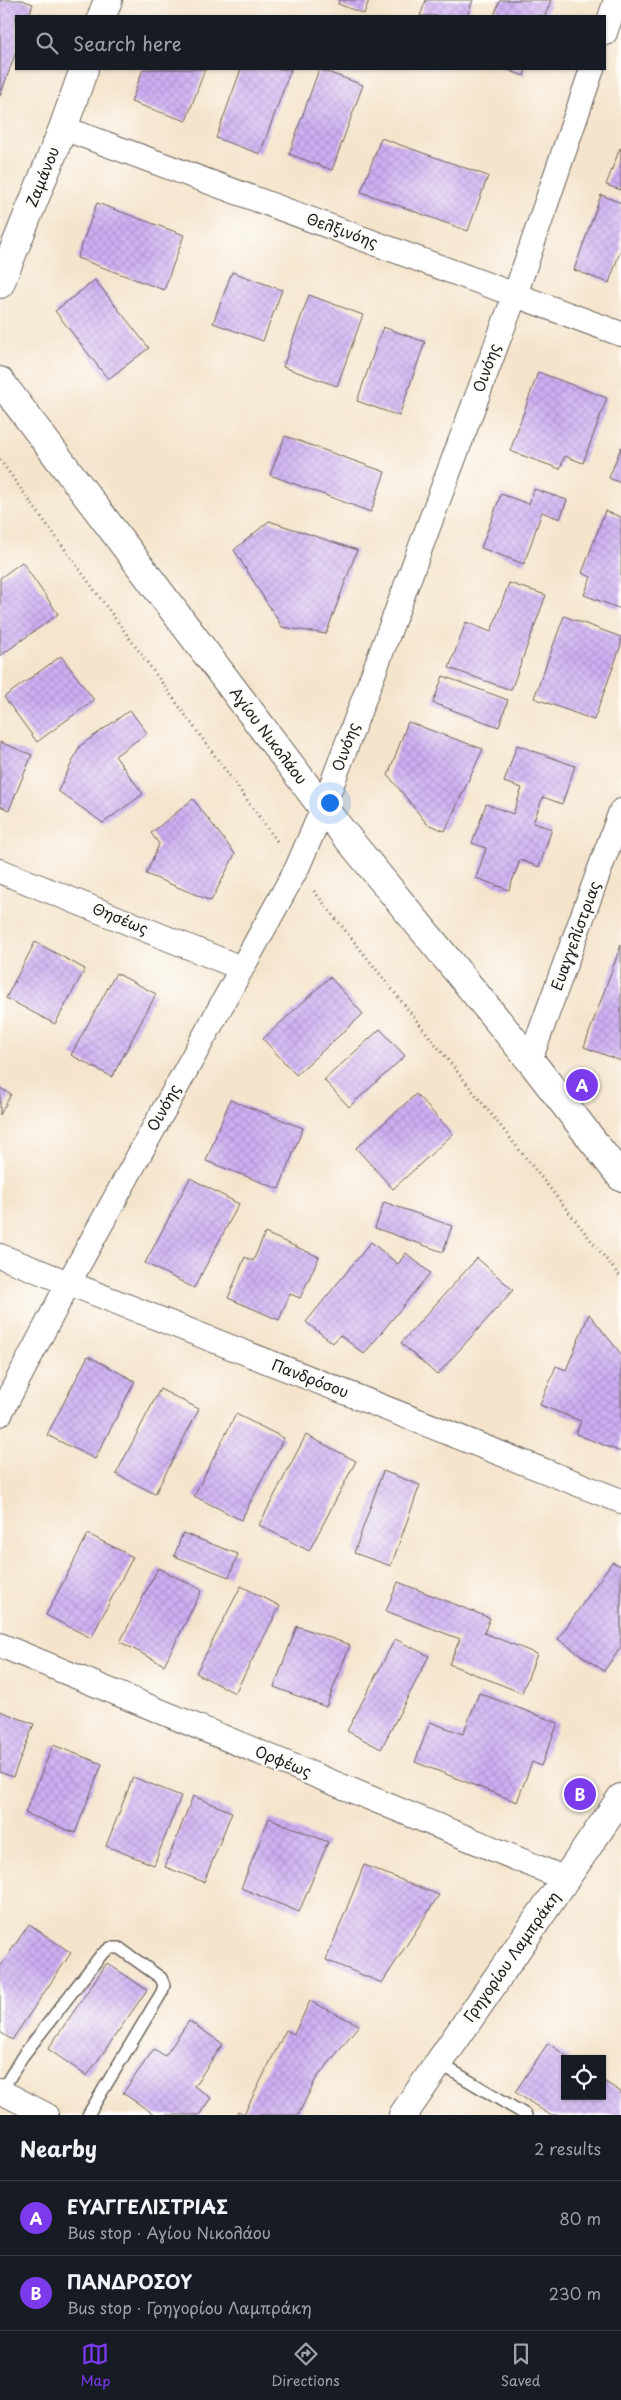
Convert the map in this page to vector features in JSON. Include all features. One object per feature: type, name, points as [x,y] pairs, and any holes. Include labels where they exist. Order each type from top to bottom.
[{"type":"street","points":[[102,15],[108,0]]},
{"type":"street","points":[[606,30],[616,0]]},
{"type":"street","name":"Ζαμάνου","points":[[0,284],[84,70]]},
{"type":"street","name":"Οινόης","points":[[0,1414],[68,1284],[296,868],[323,808],[514,295],[592,70]]},
{"type":"street","name":"Θελξινόης","points":[[62,128],[621,334]]},
{"type":"street","name":"Αγίου Νικολάου","points":[[0,381],[323,808],[530,1060],[621,1177]]},
{"type":"street","name":"Ευαγγελίστριας","points":[[530,1060],[621,811]]},
{"type":"street","name":"Θησέως","points":[[0,871],[241,968]]},
{"type":"street","name":"Πανδρόσου","points":[[0,1256],[621,1501]]},
{"type":"street","name":"Ορφέως","points":[[0,1645],[566,1879]]},
{"type":"street","name":"Γρηγορίου Λαμπράκη","points":[[403,2115],[621,1798]]},
{"type":"street","points":[[0,2091],[46,2115]]},
{"type":"lane","points":[[0,2091],[22,2057],[101,1955],[110,1948],[119,1948],[161,1978],[164,1985],[162,1992],[88,2115]]},
{"type":"lane","points":[[439,2063],[526,2115]]},
{"type":"building","points":[[0,0],[22,0],[33,4],[29,15],[15,15],[15,55],[0,96]]},
{"type":"building","points":[[339,0],[369,0],[364,14],[338,4]]},
{"type":"building","points":[[426,0],[473,0],[467,15],[420,15]]},
{"type":"building","points":[[500,0],[551,0],[545,15],[494,15]]},
{"type":"building","points":[[143,70],[205,70],[186,121],[131,102]]},
{"type":"building","points":[[241,70],[291,70],[260,154],[216,138]]},
{"type":"building","points":[[319,70],[363,85],[332,170],[289,154]]},
{"type":"building","points":[[508,70],[526,70],[524,76]]},
{"type":"building","points":[[381,138],[488,176],[468,231],[361,192]]},
{"type":"building","points":[[621,149],[621,190],[606,185]]},
{"type":"building","points":[[601,195],[621,203],[621,249],[609,283],[574,270]]},
{"type":"building","points":[[97,203],[184,235],[164,290],[77,258]]},
{"type":"building","points":[[232,272],[282,290],[263,341],[213,323]]},
{"type":"building","points":[[95,280],[149,348],[108,379],[55,311]]},
{"type":"building","points":[[309,295],[363,315],[337,386],[283,367]]},
{"type":"building","points":[[383,327],[425,342],[399,416],[357,401]]},
{"type":"building","points":[[538,372],[607,398],[583,463],[565,456],[560,469],[510,451]]},
{"type":"building","points":[[285,436],[385,472],[371,512],[270,475]]},
{"type":"building","points":[[621,447],[621,483],[609,478]]},
{"type":"building","points":[[534,489],[567,500],[560,519],[542,512],[524,564],[481,548],[501,494],[529,504]]},
{"type":"building","points":[[605,511],[621,517],[621,609],[584,595],[591,577],[582,573]]},
{"type":"building","points":[[269,521],[357,550],[326,634],[282,627],[234,550]]},
{"type":"building","points":[[22,562],[58,614],[0,656],[0,578]]},
{"type":"building","points":[[509,583],[546,595],[511,690],[449,668],[466,622],[491,632]]},
{"type":"building","points":[[564,616],[621,637],[621,645],[594,720],[534,698]]},
{"type":"building","points":[[61,656],[94,700],[37,742],[4,697]]},
{"type":"building","points":[[443,676],[508,700],[499,727],[433,703]]},
{"type":"building","points":[[130,710],[147,733],[115,756],[143,794],[103,823],[58,791],[80,746]]},
{"type":"building","points":[[408,722],[483,749],[445,831],[427,824],[388,775]]},
{"type":"building","points":[[0,742],[32,755],[9,810],[0,806]]},
{"type":"building","points":[[517,745],[575,766],[562,804],[543,797],[533,823],[552,829],[539,867],[520,860],[509,890],[476,878],[486,848],[472,843],[486,804],[513,814],[522,788],[504,782]]},
{"type":"building","points":[[193,799],[235,854],[211,901],[146,874],[159,844],[151,833]]},
{"type":"building","points":[[35,942],[85,969],[55,1024],[6,998]]},
{"type":"building","points":[[621,945],[621,1061],[584,1047]]},
{"type":"building","points":[[116,973],[156,994],[112,1077],[71,1055]]},
{"type":"building","points":[[330,977],[363,1014],[296,1075],[263,1039]]},
{"type":"building","points":[[380,1029],[405,1056],[349,1107],[324,1080]]},
{"type":"building","points":[[0,1088],[11,1094],[0,1115]]},
{"type":"building","points":[[416,1094],[453,1134],[393,1189],[356,1148]]},
{"type":"building","points":[[230,1100],[303,1128],[279,1189],[206,1161]]},
{"type":"building","points":[[190,1178],[239,1204],[194,1288],[145,1263]]},
{"type":"building","points":[[384,1202],[452,1226],[443,1252],[375,1228]]},
{"type":"building","points":[[265,1233],[319,1257],[300,1298],[290,1294],[279,1320],[228,1298],[245,1257],[253,1261]]},
{"type":"building","points":[[371,1242],[398,1264],[406,1253],[430,1273],[364,1354],[340,1335],[333,1343],[306,1322]]},
{"type":"building","points":[[477,1258],[513,1290],[437,1375],[401,1343]]},
{"type":"building","points":[[589,1314],[621,1354],[621,1452],[576,1434],[581,1421],[540,1405],[556,1366],[566,1370]]},
{"type":"building","points":[[88,1356],[135,1381],[95,1459],[47,1435]]},
{"type":"building","points":[[160,1389],[199,1409],[155,1494],[116,1474]]},
{"type":"building","points":[[236,1414],[284,1438],[241,1520],[194,1496]]},
{"type":"building","points":[[306,1435],[356,1461],[309,1551],[259,1525]]},
{"type":"building","points":[[383,1471],[420,1485],[391,1566],[354,1553]]},
{"type":"building","points":[[183,1533],[238,1554],[229,1577],[174,1556]]},
{"type":"building","points":[[88,1534],[133,1557],[91,1638],[46,1615]]},
{"type":"building","points":[[612,1562],[621,1566],[621,1647],[604,1671],[558,1639]]},
{"type":"building","points":[[158,1568],[202,1590],[164,1665],[120,1642]]},
{"type":"building","points":[[398,1582],[490,1618],[484,1633],[537,1654],[522,1693],[449,1664],[460,1639],[386,1611]]},
{"type":"building","points":[[241,1586],[280,1606],[235,1693],[196,1673]]},
{"type":"building","points":[[297,1626],[350,1645],[326,1707],[274,1687]]},
{"type":"building","points":[[395,1639],[429,1656],[381,1749],[347,1731]]},
{"type":"building","points":[[479,1693],[558,1723],[541,1766],[532,1762],[517,1802],[415,1762],[430,1722],[463,1734]]},
{"type":"building","points":[[0,1711],[34,1724],[13,1777],[0,1772]]},
{"type":"building","points":[[53,1745],[102,1764],[75,1833],[25,1813]]},
{"type":"building","points":[[133,1777],[181,1796],[154,1865],[106,1846]]},
{"type":"building","points":[[193,1796],[232,1812],[204,1882],[165,1867]]},
{"type":"building","points":[[269,1818],[328,1842],[299,1912],[241,1888]]},
{"type":"building","points":[[364,1865],[439,1895],[382,1983],[326,1960]]},
{"type":"building","points":[[29,1924],[71,1953],[12,2040],[0,2032],[0,1967]]},
{"type":"building","points":[[107,1963],[147,1990],[87,2076],[48,2049]]},
{"type":"building","points":[[310,2001],[359,2025],[316,2079],[298,2115],[236,2115],[238,2111],[244,2114],[286,2030],[294,2034]]},
{"type":"building","points":[[189,2021],[223,2044],[194,2086],[211,2098],[199,2115],[155,2115],[123,2093],[154,2049],[165,2056]]},
{"type":"building","points":[[548,2043],[565,2055],[561,2055],[561,2100],[606,2100],[606,2083],[621,2092],[621,2115],[550,2115],[515,2092]]},
{"type":"place","name":"ΕΥΑΓΓΕΛΙΣΤΡΙΑΣ","points":[[582,1085]]},
{"type":"place","name":"ΠΑΝΔΡΟΣΟΥ","points":[[580,1794]]}]
